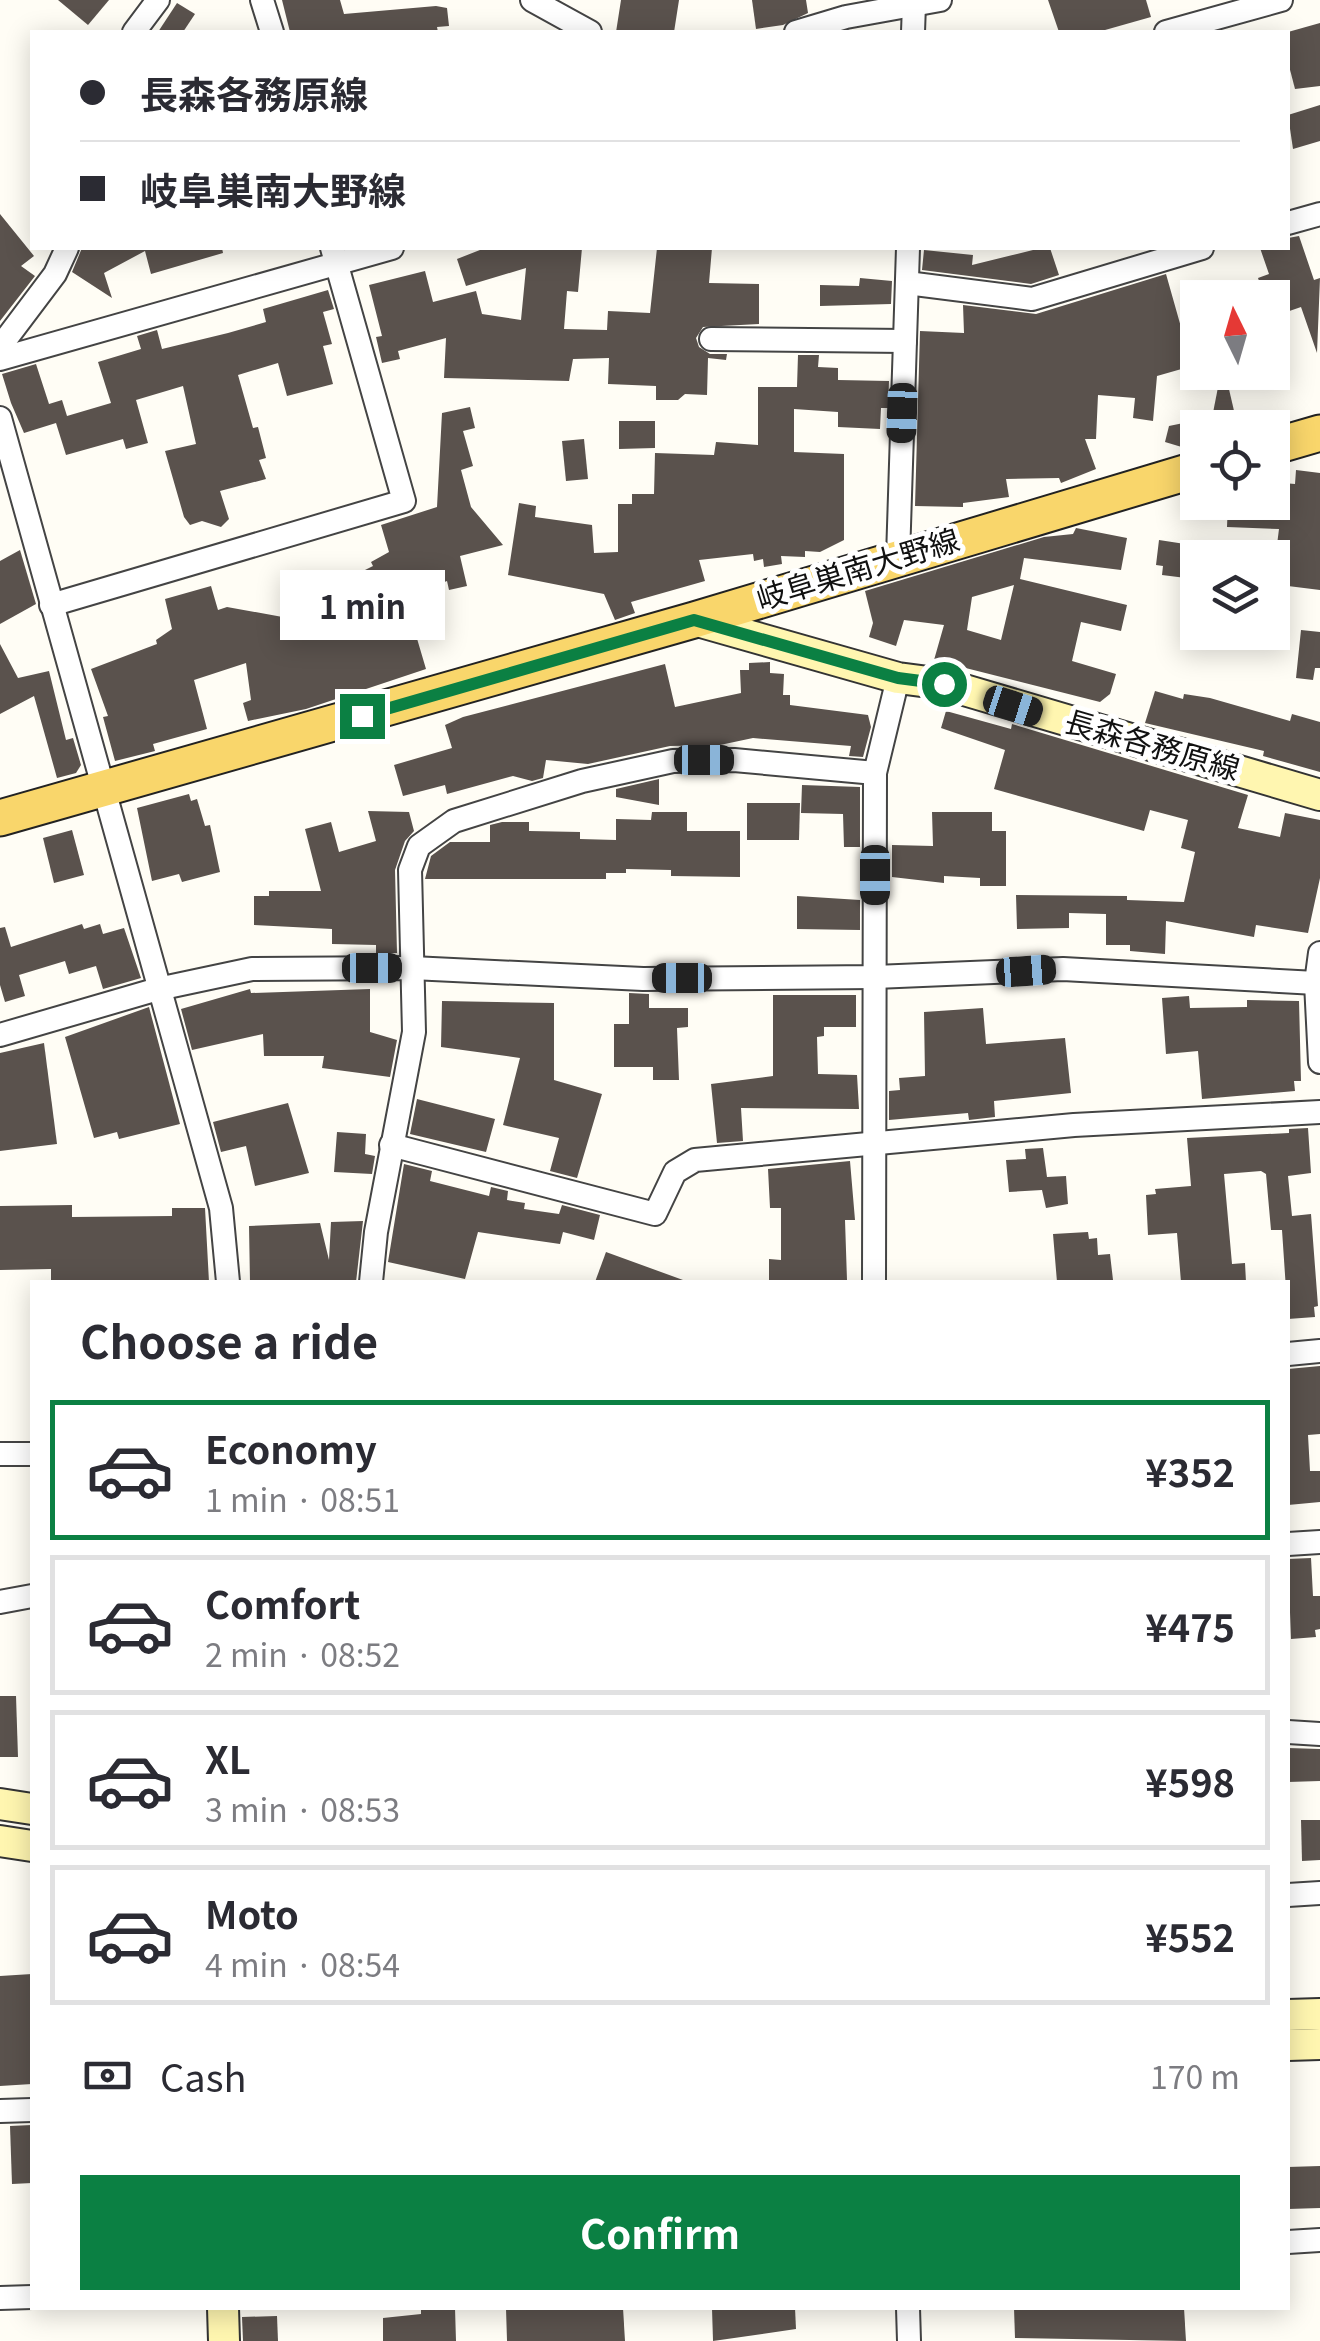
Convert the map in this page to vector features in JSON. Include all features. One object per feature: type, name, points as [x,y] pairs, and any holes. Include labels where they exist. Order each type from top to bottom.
[{"type":"main road","points":[[1290,442],[1320,433]]},
{"type":"main road","name":"岐阜巣南大野線","points":[[0,818],[694,620],[1180,474]]},
{"type":"main road","name":"長森各務原線","points":[[694,620],[898,678],[944,684],[1320,795]]},
{"type":"main road","points":[[0,1804],[30,1809]]},
{"type":"main road","points":[[0,1841],[30,1846]]},
{"type":"main road","points":[[1290,2015],[1320,2014]]},
{"type":"main road","points":[[1290,2045],[1320,2044]]},
{"type":"main road","points":[[223,2310],[224,2341]]},
{"type":"street","points":[[136,30],[158,0]]},
{"type":"street","points":[[262,0],[271,30]]},
{"type":"street","points":[[532,0],[586,30]]},
{"type":"street","points":[[804,30],[940,0]]},
{"type":"street","points":[[1173,30],[1282,0]]},
{"type":"street","points":[[913,30],[914,4]]},
{"type":"street","points":[[1290,222],[1320,214]]},
{"type":"street","points":[[0,347],[55,274],[66,250]]},
{"type":"street","points":[[0,359],[334,255],[375,250]]},
{"type":"street","points":[[898,558],[908,250]]},
{"type":"street","points":[[907,282],[1032,299],[1195,250]]},
{"type":"street","points":[[51,605],[404,501],[334,255]]},
{"type":"street","points":[[711,339],[905,341]]},
{"type":"street","points":[[0,418],[220,1208],[228,1280]]},
{"type":"street","points":[[874,1280],[875,773],[898,678]]},
{"type":"street","points":[[371,1280],[391,1146],[414,1032],[410,870],[419,846],[454,821],[582,782],[673,761],[734,760],[875,773]]},
{"type":"street","points":[[1320,954],[1316,983],[1320,1062]]},
{"type":"street","points":[[0,1034],[158,989],[252,969],[412,968],[643,978],[875,977],[1063,968],[1316,983]]},
{"type":"street","points":[[391,1146],[655,1214],[675,1172],[695,1160],[1074,1125],[1320,1112]]},
{"type":"street","points":[[1290,1354],[1320,1351]]},
{"type":"street","points":[[0,1454],[30,1454]]},
{"type":"street","points":[[1290,1544],[1320,1542]]},
{"type":"street","points":[[0,1602],[30,1596]]},
{"type":"street","points":[[1290,1732],[1320,1734]]},
{"type":"street","points":[[1290,1895],[1320,1894]]},
{"type":"street","points":[[0,2111],[30,2110]]},
{"type":"street","points":[[1290,2242],[1320,2240]]},
{"type":"street","points":[[0,2298],[30,2297]]},
{"type":"street","points":[[908,2310],[909,2341]]},
{"type":"building","points":[[58,0],[109,0],[88,25]]},
{"type":"building","points":[[282,0],[340,0],[344,14],[436,6],[447,8],[449,26],[437,27],[438,30],[290,30]]},
{"type":"building","points":[[621,0],[679,0],[674,30],[616,30]]},
{"type":"building","points":[[752,0],[806,0],[808,13],[783,25],[756,29]]},
{"type":"building","points":[[1048,0],[1146,0],[1151,17],[1105,30],[1058,30]]},
{"type":"building","points":[[177,3],[195,14],[184,30],[159,30]]},
{"type":"building","points":[[1320,23],[1320,86],[1295,89],[1290,70],[1290,31]]},
{"type":"building","points":[[1320,105],[1320,141],[1293,149],[1290,114]]},
{"type":"building","points":[[0,214],[34,256],[21,266],[35,276],[0,321]]},
{"type":"building","points":[[1299,236],[1314,280],[1320,278],[1317,353],[1301,307],[1290,311],[1290,280],[1258,278],[1269,274],[1261,250],[1290,250],[1290,238]]},
{"type":"building","points":[[81,250],[222,250],[223,253],[151,274],[145,251],[104,273],[112,298],[72,272]]},
{"type":"building","points":[[480,250],[582,250],[578,292],[567,291],[564,329],[607,330],[608,311],[650,313],[657,250],[712,250],[709,283],[759,284],[759,324],[703,327],[696,338],[699,347],[710,354],[727,354],[726,360],[708,358],[707,395],[685,394],[678,400],[656,400],[656,386],[608,384],[609,358],[573,359],[569,381],[444,378],[446,338],[398,351],[400,359],[382,363],[376,337],[382,336],[369,285],[425,271],[433,302],[476,291],[482,314],[521,320],[526,268],[466,286],[457,259]]},
{"type":"building","points":[[924,250],[973,255],[972,265],[1033,250],[1051,250],[1059,275],[1031,284],[922,270]]},
{"type":"building","points":[[1166,274],[1180,324],[1180,369],[1157,376],[1153,421],[1133,418],[1135,398],[1098,395],[1096,439],[1085,439],[1096,469],[1061,483],[1059,478],[1006,479],[1009,497],[963,503],[963,507],[915,506],[920,331],[964,333],[963,305],[1036,314]]},
{"type":"building","points":[[860,278],[892,281],[891,304],[820,306],[820,285],[859,286]]},
{"type":"building","points":[[328,290],[334,309],[323,312],[332,344],[323,346],[333,384],[287,396],[278,363],[238,375],[253,428],[258,427],[266,458],[259,460],[266,479],[220,491],[229,519],[221,527],[202,521],[190,525],[184,517],[165,451],[196,444],[183,386],[136,400],[148,443],[126,449],[123,439],[66,455],[56,423],[24,433],[2,374],[36,364],[49,404],[62,400],[67,416],[111,403],[98,362],[141,349],[137,336],[157,330],[162,349],[266,322],[263,309]]},
{"type":"building","points":[[798,355],[819,355],[818,367],[838,368],[838,380],[889,381],[888,408],[881,408],[880,429],[838,427],[838,412],[794,409],[794,452],[844,454],[844,540],[820,552],[805,551],[805,557],[781,556],[782,564],[764,567],[763,559],[754,561],[753,554],[699,560],[705,581],[631,602],[635,613],[615,620],[604,594],[508,575],[519,503],[536,506],[535,517],[592,525],[594,553],[618,552],[618,504],[632,504],[632,494],[654,494],[655,453],[714,455],[716,442],[758,445],[758,387],[797,387]]},
{"type":"building","points":[[1217,390],[1229,390],[1234,410],[1214,410]]},
{"type":"building","points":[[470,407],[475,428],[463,431],[473,466],[461,470],[471,507],[503,545],[460,556],[467,586],[449,590],[447,581],[405,598],[426,669],[306,709],[248,721],[243,703],[251,700],[246,663],[194,680],[207,729],[153,744],[155,751],[115,761],[103,717],[108,716],[91,669],[157,644],[156,640],[172,629],[165,599],[211,586],[218,610],[227,607],[288,618],[333,596],[327,589],[373,566],[371,562],[389,552],[381,525],[437,507],[442,413]]},
{"type":"building","points":[[619,421],[655,421],[655,448],[619,449]]},
{"type":"building","points":[[1180,424],[1180,446],[1165,442],[1169,426]]},
{"type":"building","points":[[584,439],[588,479],[566,481],[562,441]]},
{"type":"building","points":[[1296,470],[1320,473],[1320,590],[1290,586],[1290,540],[1278,540],[1279,529],[1227,527],[1227,520],[1290,520],[1290,484],[1295,484]]},
{"type":"building","points":[[1076,528],[1127,538],[1121,570],[1024,558],[1020,579],[1127,605],[1121,631],[1081,622],[1072,661],[1116,674],[1110,694],[1100,702],[934,660],[944,625],[904,620],[896,646],[869,637],[873,623],[865,591],[1044,537],[1073,534]],"holes":[[[1014,585],[1001,640],[967,630],[972,597]]]},
{"type":"building","points":[[1159,540],[1180,543],[1180,577],[1162,575],[1163,566],[1156,565]]},
{"type":"building","points":[[20,550],[36,604],[0,624],[0,561]]},
{"type":"building","points":[[1301,630],[1320,632],[1320,668],[1315,668],[1313,680],[1296,678]]},
{"type":"building","points":[[0,644],[18,678],[49,671],[66,740],[73,738],[81,765],[76,773],[57,778],[34,696],[0,714]]},
{"type":"building","points":[[770,662],[770,673],[784,674],[783,695],[790,695],[790,705],[868,715],[871,727],[863,757],[849,756],[851,746],[753,738],[720,745],[670,746],[588,764],[546,760],[543,778],[532,781],[513,776],[447,794],[445,785],[403,796],[394,765],[452,748],[445,725],[463,717],[665,664],[675,707],[741,693],[740,670],[749,670],[749,663]]},
{"type":"building","points":[[1155,691],[1183,699],[1184,694],[1210,698],[1290,721],[1292,714],[1320,722],[1320,772],[1263,756],[1264,751],[1145,723]]},
{"type":"building","points":[[946,711],[1011,729],[1012,724],[1248,795],[1238,828],[1280,837],[1285,813],[1320,820],[1320,878],[1308,933],[1256,925],[1254,937],[1166,921],[1165,954],[1130,951],[1130,945],[1106,945],[1106,914],[1069,913],[1069,928],[1017,929],[1016,895],[1127,896],[1127,900],[1184,902],[1195,852],[1181,848],[1188,820],[1150,810],[1144,831],[994,789],[1005,750],[941,728]]},
{"type":"building","points":[[659,779],[659,805],[616,797],[616,789]]},
{"type":"building","points":[[802,785],[860,787],[860,847],[844,847],[843,814],[801,813]]},
{"type":"building","points":[[189,794],[191,801],[197,799],[205,826],[210,825],[220,872],[182,882],[179,874],[152,881],[137,808]]},
{"type":"building","points":[[747,803],[800,803],[799,840],[747,840]]},
{"type":"building","points":[[368,811],[409,812],[414,831],[405,841],[395,870],[397,953],[376,953],[376,945],[332,944],[332,929],[254,925],[254,896],[269,896],[269,891],[321,891],[305,829],[331,822],[339,852],[376,841]]},
{"type":"building","points":[[652,812],[687,812],[687,831],[740,831],[740,877],[671,876],[671,870],[626,869],[626,873],[606,873],[606,879],[425,879],[431,856],[450,842],[490,842],[490,825],[529,822],[529,831],[580,832],[580,839],[616,840],[616,819],[651,820]]},
{"type":"building","points":[[932,812],[992,812],[992,831],[1006,831],[1006,886],[980,886],[980,878],[944,876],[944,883],[892,877],[892,845],[933,846]]},
{"type":"building","points":[[72,830],[84,875],[54,883],[43,838]]},
{"type":"building","points":[[797,896],[860,900],[860,930],[797,929]]},
{"type":"building","points":[[82,924],[84,929],[100,924],[103,934],[124,928],[141,978],[103,989],[96,966],[69,974],[65,961],[19,975],[25,996],[5,1002],[0,985],[0,928],[5,927],[11,947]]},
{"type":"building","points":[[250,989],[251,993],[370,989],[370,1032],[397,1040],[390,1077],[322,1068],[324,1056],[264,1056],[263,1034],[192,1050],[181,1009]]},
{"type":"building","points":[[629,993],[649,994],[649,1008],[688,1008],[688,1027],[677,1028],[679,1080],[653,1080],[653,1067],[614,1067],[614,1024],[629,1024]]},
{"type":"building","points":[[773,995],[856,995],[856,1027],[824,1027],[824,1036],[817,1037],[818,1074],[857,1075],[859,1109],[741,1108],[743,1141],[717,1143],[711,1084],[773,1076]]},
{"type":"building","points":[[1189,996],[1190,1008],[1247,1007],[1247,1000],[1299,1001],[1301,1081],[1294,1081],[1295,1091],[1202,1099],[1198,1051],[1166,1054],[1162,998]]},
{"type":"building","points":[[442,1001],[554,1003],[554,1080],[602,1094],[577,1178],[550,1171],[559,1138],[503,1125],[520,1058],[441,1047]]},
{"type":"building","points":[[149,1007],[180,1124],[119,1139],[117,1132],[94,1138],[65,1037]]},
{"type":"building","points":[[983,1008],[986,1044],[1065,1038],[1071,1093],[994,1101],[995,1117],[969,1120],[968,1113],[889,1120],[889,1091],[900,1090],[899,1078],[925,1076],[924,1012]]},
{"type":"building","points":[[44,1043],[57,1144],[0,1151],[0,1053]]},
{"type":"building","points":[[417,1099],[495,1119],[486,1152],[410,1134]]},
{"type":"building","points":[[288,1103],[309,1173],[255,1186],[246,1146],[221,1152],[213,1122]]},
{"type":"building","points":[[1308,1128],[1311,1173],[1288,1176],[1292,1216],[1311,1214],[1318,1306],[1314,1307],[1315,1317],[1290,1319],[1290,1280],[1285,1280],[1282,1230],[1271,1230],[1266,1174],[1224,1174],[1232,1264],[1245,1263],[1246,1280],[1181,1280],[1177,1233],[1148,1235],[1146,1195],[1156,1194],[1155,1189],[1191,1186],[1187,1138],[1289,1133],[1289,1129]]},
{"type":"building","points":[[337,1132],[366,1134],[365,1154],[375,1156],[372,1174],[334,1172]]},
{"type":"building","points":[[1043,1148],[1047,1177],[1066,1176],[1068,1204],[1046,1208],[1042,1190],[1009,1192],[1006,1160],[1026,1159],[1025,1149]]},
{"type":"building","points":[[850,1161],[855,1220],[845,1220],[847,1280],[769,1280],[769,1259],[781,1260],[781,1208],[770,1208],[768,1169]]},
{"type":"building","points":[[404,1164],[432,1171],[430,1181],[489,1196],[491,1187],[508,1191],[507,1200],[525,1203],[524,1209],[559,1214],[562,1205],[600,1215],[594,1240],[563,1232],[560,1244],[478,1232],[465,1279],[388,1262]]},
{"type":"building","points":[[72,1205],[72,1217],[172,1216],[172,1208],[205,1208],[209,1280],[51,1280],[51,1269],[0,1270],[0,1206]]},
{"type":"building","points":[[363,1221],[356,1280],[250,1280],[249,1226],[320,1223],[329,1260],[331,1222]]},
{"type":"building","points":[[1088,1232],[1089,1239],[1097,1238],[1098,1255],[1110,1254],[1113,1280],[1057,1280],[1053,1234]]},
{"type":"building","points":[[606,1252],[683,1280],[596,1280]]},
{"type":"building","points":[[1320,1366],[1320,1434],[1308,1435],[1310,1471],[1320,1471],[1320,1502],[1290,1505],[1290,1369]]},
{"type":"building","points":[[1311,1558],[1313,1596],[1320,1596],[1320,1629],[1315,1630],[1316,1637],[1291,1639],[1290,1559]]},
{"type":"building","points":[[0,1696],[16,1696],[18,1757],[0,1757]]},
{"type":"building","points":[[1290,1748],[1320,1749],[1320,1781],[1290,1782]]},
{"type":"building","points":[[1301,1820],[1320,1820],[1320,1860],[1302,1861]]},
{"type":"building","points":[[30,1974],[30,2084],[0,2086],[0,1976]]},
{"type":"building","points":[[30,2125],[30,2183],[12,2184],[10,2126]]},
{"type":"building","points":[[1320,2166],[1320,2208],[1290,2209],[1290,2167]]},
{"type":"building","points":[[421,2310],[455,2310],[456,2341],[383,2341],[383,2318],[421,2314]]},
{"type":"building","points":[[506,2310],[623,2310],[625,2341],[507,2341]]},
{"type":"building","points":[[712,2310],[795,2310],[796,2329],[713,2341]]},
{"type":"building","points":[[1014,2310],[1184,2310],[1186,2341],[1015,2338]]},
{"type":"building","points":[[277,2316],[278,2341],[243,2341],[242,2317]]},
{"type":"route","points":[[362,716],[694,620],[898,678],[944,684]]}]
